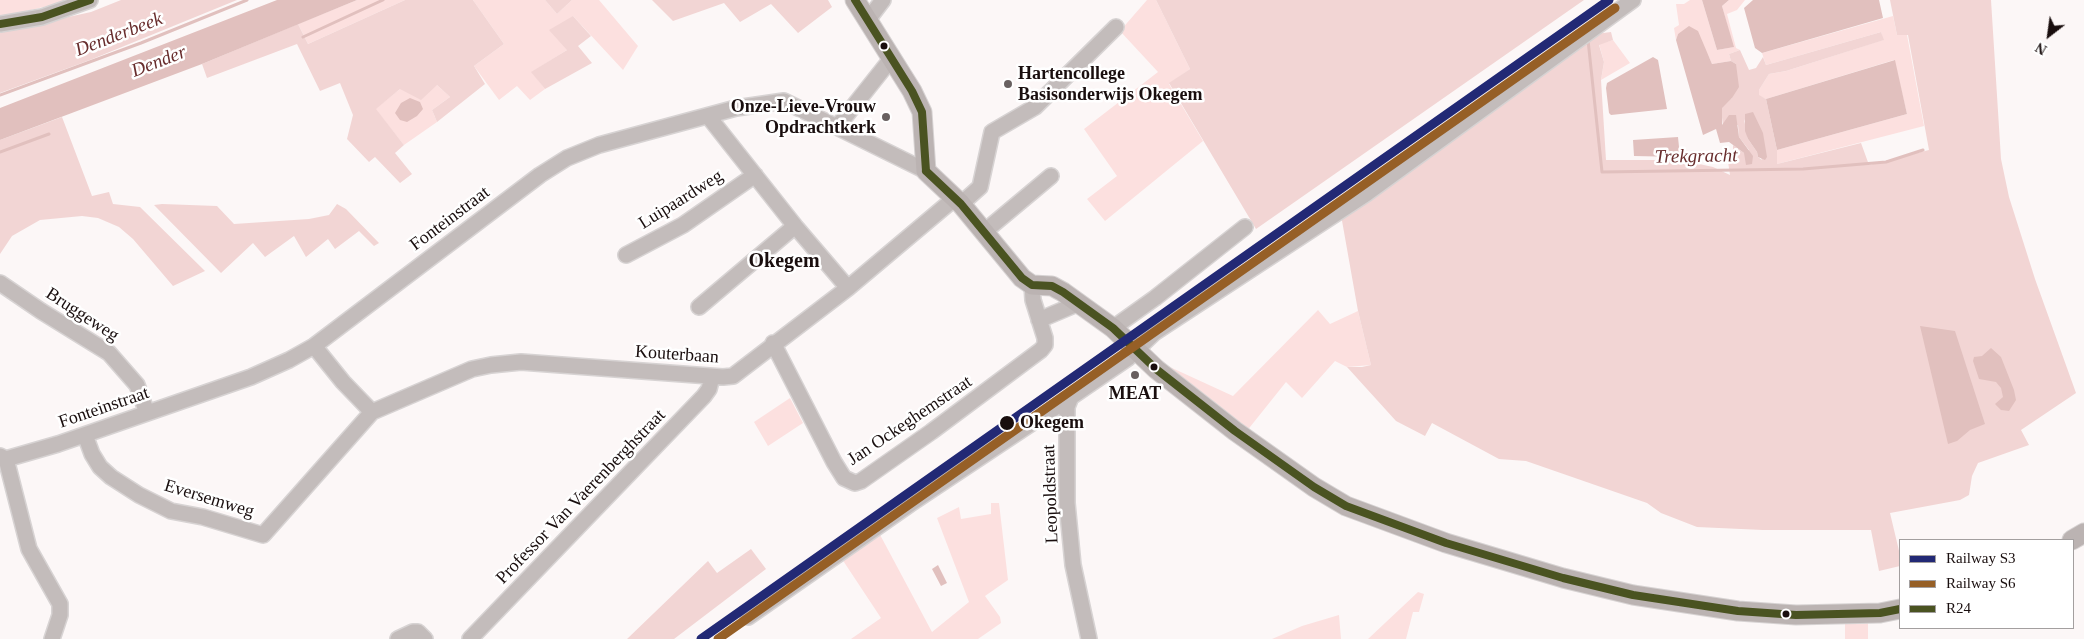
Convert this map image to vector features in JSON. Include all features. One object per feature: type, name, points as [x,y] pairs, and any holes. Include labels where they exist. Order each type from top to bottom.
[{"type":"main road","points":[[861,10],[912,91],[922,112],[926,171],[958,201],[1022,278],[1032,285],[1052,286],[1079,303],[1114,328],[1135,350],[1235,431],[1314,487],[1346,506],[1446,543],[1563,578],[1633,595],[1728,609],[1796,615],[1880,613],[1899,609]]},
{"type":"street","points":[[0,24],[42,17],[90,0]]},
{"type":"street","points":[[861,10],[878,0]]},
{"type":"street","points":[[861,10],[883,0]]},
{"type":"street","points":[[748,617],[910,504],[1071,397],[1135,350],[1154,333],[1207,296],[1337,214],[1633,0]]},
{"type":"street","name":"Kouterbaan","points":[[263,535],[372,412],[472,369],[521,362],[732,376],[958,201],[980,187],[992,132],[1035,107],[1116,27]]},
{"type":"street","points":[[837,127],[891,58]]},
{"type":"street","name":"Fonteinstraat","points":[[5,460],[85,435],[252,377],[314,346],[540,175],[567,158],[599,145],[736,108],[784,101],[926,171]]},
{"type":"street","points":[[708,116],[795,226],[848,288]]},
{"type":"street","name":"Luipaardweg","points":[[626,256],[683,225],[755,175]]},
{"type":"street","points":[[984,232],[1051,176]]},
{"type":"street","points":[[699,307],[795,226]]},
{"type":"street","points":[[1114,328],[1245,227]]},
{"type":"street","name":"Bruggeweg","points":[[0,283],[40,311],[109,353],[137,385],[147,414]]},
{"type":"street","points":[[1032,285],[1033,300],[1039,320],[1079,303]]},
{"type":"street","name":"Jan Ockeghemstraat","points":[[773,343],[834,462],[844,478],[855,483],[861,481],[1032,358],[1045,345],[1039,320]]},
{"type":"street","points":[[314,346],[343,382],[372,412]]},
{"type":"street","name":"Professor Van Vaerenberghstraat","points":[[470,639],[704,396],[709,389],[712,376]]},
{"type":"street","name":"Leopoldstraat","points":[[1071,397],[1067,407],[1067,502],[1072,565],[1089,639]]},
{"type":"street","name":"Eversemweg","points":[[85,435],[92,454],[100,467],[111,477],[139,495],[171,510],[203,517],[263,535]]},
{"type":"street","points":[[5,460],[29,549],[60,604],[60,615],[52,639]]},
{"type":"street","points":[[398,639],[413,632],[418,632],[425,639]]},
{"type":"shaded area","points":[[0,0],[74,0],[0,17]]},
{"type":"shaded area","points":[[121,0],[237,0],[90,60],[0,93],[0,32],[91,12]]},
{"type":"shaded area","points":[[357,0],[405,0],[308,44],[298,24]]},
{"type":"shaded area","points":[[405,0],[473,0],[504,44],[474,66],[485,84],[437,122],[432,110],[450,97],[437,85],[421,100],[400,89],[376,109],[404,145],[395,153],[412,174],[400,183],[375,157],[369,162],[347,139],[353,115],[340,83],[320,91],[297,44],[207,78],[202,64],[298,24],[308,44]]},
{"type":"shaded area","points":[[473,0],[545,0],[557,14],[572,0],[599,0],[638,46],[623,70],[573,16],[567,50],[532,72],[545,89],[530,100],[517,86],[499,100],[474,66],[504,44]]},
{"type":"shaded area","points":[[545,0],[572,0],[557,14]]},
{"type":"shaded area","points":[[652,0],[828,0],[832,7],[798,33],[771,4],[740,22],[724,3],[673,21]]},
{"type":"shaded area","points":[[1147,0],[1156,0],[1190,69],[1169,84],[1203,141],[1105,221],[1087,199],[1117,176],[1084,129],[1158,72],[1120,31]]},
{"type":"shaded area","points":[[1156,0],[1584,0],[1256,229],[1169,83],[1190,69]]},
{"type":"shaded area","points":[[1690,0],[1702,0],[1717,50],[1733,47],[1722,6],[1729,0],[1745,0],[1737,10],[1727,14],[1736,48],[1740,50],[1729,54],[1731,61],[1712,64],[1708,55],[1682,33],[1678,34],[1676,40],[1674,28],[1679,25],[1676,4],[1684,4]]},
{"type":"shaded area","points":[[1890,0],[1991,0],[2001,159],[2009,197],[2035,279],[2076,393],[2021,430],[2029,445],[1978,463],[1972,476],[1969,495],[1960,500],[1890,513],[1899,551],[1899,566],[1879,571],[1871,530],[1763,530],[1697,527],[1661,513],[1647,503],[1526,461],[1499,459],[1432,423],[1425,436],[1396,421],[1347,367],[1371,365],[1358,311],[1341,215],[1588,35],[1611,32],[1613,40],[1599,45],[1604,62],[1601,80],[1606,160],[1681,160],[1713,167],[1730,175],[1727,155],[1733,152],[1733,145],[1744,153],[1749,150],[1739,137],[1738,125],[1723,127],[1721,108],[1732,98],[1736,64],[1731,61],[1729,54],[1740,50],[1749,70],[1756,68],[1763,57],[1766,65],[1881,32],[1884,40],[1786,71],[1769,74],[1759,90],[1759,95],[1766,99],[1777,150],[1777,164],[1861,143],[1869,165],[1929,150],[1908,35],[1897,35]],"holes":[[[1744,119],[1762,160],[1758,157],[1757,152],[1748,139]]]},
{"type":"shaded area","points":[[573,16],[591,36],[578,46],[592,63],[545,89],[531,72],[567,50],[549,30]]},
{"type":"shaded area","points":[[1893,16],[1897,35],[1907,35],[1924,126],[1777,164],[1777,150],[1907,114],[1894,60],[1766,99],[1759,96],[1759,90],[1769,74],[1786,71],[1883,40],[1881,32],[1766,65],[1762,53]]},
{"type":"shaded area","points":[[1613,40],[1630,63],[1601,80],[1604,62],[1599,44]]},
{"type":"shaded area","points":[[437,85],[450,97],[432,110],[437,122],[404,145],[375,109],[400,89]]},
{"type":"shaded area","points":[[62,117],[92,196],[109,192],[113,204],[140,207],[205,271],[173,286],[133,239],[119,227],[98,218],[82,216],[40,220],[12,236],[0,254],[0,140]]},
{"type":"shaded area","points":[[337,204],[346,209],[379,243],[374,246],[359,231],[335,249],[328,239],[306,257],[294,236],[265,257],[253,243],[221,273],[154,205],[217,206],[234,224],[309,219],[329,215]]},
{"type":"shaded area","points":[[1318,310],[1330,324],[1358,311],[1371,365],[1347,367],[1335,361],[1302,398],[1286,382],[1246,432],[1159,362],[1233,396]]},
{"type":"shaded area","points":[[790,398],[803,423],[768,446],[754,422]]},
{"type":"shaded area","points":[[991,503],[999,503],[1008,580],[985,596],[1000,617],[1001,623],[978,639],[851,639],[881,618],[840,556],[878,531],[932,632],[969,602],[937,518],[959,507],[961,519],[991,514]]},
{"type":"shaded area","points":[[751,549],[766,569],[674,639],[627,639],[708,561],[717,573]]},
{"type":"shaded area","points":[[1418,592],[1424,594],[1419,612],[1413,612],[1406,639],[1368,639]]},
{"type":"shaded area","points":[[1339,615],[1341,639],[1272,639],[1302,626]]},
{"type":"shaded area","points":[[1868,623],[1868,639],[1845,639],[1845,624]]},
{"type":"water","name":"Dender","points":[[277,0],[357,0],[202,64],[0,140],[0,108]]},
{"type":"water","points":[[1702,0],[1729,0],[1722,6],[1734,47],[1717,50]]},
{"type":"water","points":[[1753,0],[1879,0],[1883,18],[1762,53],[1755,48],[1744,8]]},
{"type":"water","points":[[1689,26],[1698,31],[1712,64],[1731,61],[1736,64],[1739,87],[1722,108],[1722,125],[1729,115],[1736,115],[1739,137],[1753,156],[1752,164],[1746,165],[1744,153],[1729,142],[1720,143],[1716,129],[1703,135],[1676,40],[1678,34]]},
{"type":"water","points":[[1653,57],[1658,60],[1667,109],[1611,115],[1609,113],[1607,83]]},
{"type":"water","points":[[1895,60],[1907,114],[1777,150],[1766,99]]},
{"type":"water","points":[[410,98],[420,102],[423,109],[417,116],[407,122],[400,120],[395,113],[401,103]]},
{"type":"water","points":[[1753,112],[1763,133],[1767,157],[1765,160],[1758,157],[1745,131],[1745,114]]},
{"type":"water","points":[[1678,137],[1680,157],[1634,156],[1633,140]]},
{"type":"water","points":[[1920,326],[1955,331],[1985,424],[1970,430],[1957,441],[1948,444]]},
{"type":"water","points":[[1991,348],[2001,357],[2014,390],[2016,400],[2009,411],[2001,410],[1995,404],[2003,397],[2001,388],[1996,382],[1979,379],[1973,361],[1974,357],[1982,356]]},
{"type":"water","points":[[938,565],[947,583],[941,586],[932,569]]},
{"type":"waterway","name":"Denderbeek","points":[[0,95],[141,43],[247,0]]},
{"type":"waterway","name":"Trekgracht","points":[[303,37],[383,0]]},
{"type":"waterway","name":"Trekgracht","points":[[1588,40],[1602,172],[1803,169],[1886,162],[1923,150]]},
{"type":"waterway","name":"Trekgracht","points":[[0,152],[49,134]]},
{"type":"rail line","name":"S3","points":[[701,639],[1609,0]]},
{"type":"rail line","name":"S6","points":[[718,639],[1615,8]]},
{"type":"transit line","name":"R24","points":[[0,24],[42,17],[90,0]]},
{"type":"transit line","name":"R24","points":[[855,0],[912,91],[922,112],[926,171]]},
{"type":"transit line","name":"R24","points":[[926,171],[961,204],[1022,278],[1032,285],[1052,286],[1063,292],[1113,328],[1156,369],[1235,431],[1314,487],[1346,506],[1446,543],[1563,578],[1633,595],[1738,611],[1796,615],[1880,613],[1899,609]]},
{"type":"place","name":"Hartencollege Basisonderwijs Okegem","points":[[1008,84]]},
{"type":"place","name":"Onze-Lieve-Vrouw Opdrachtkerk","points":[[886,117]]},
{"type":"place","name":"MEAT","points":[[1135,375]]},
{"type":"place","name":"Okegem","points":[[1007,423]]},
{"type":"district","name":"Okegem","points":[[784,262]]}]
